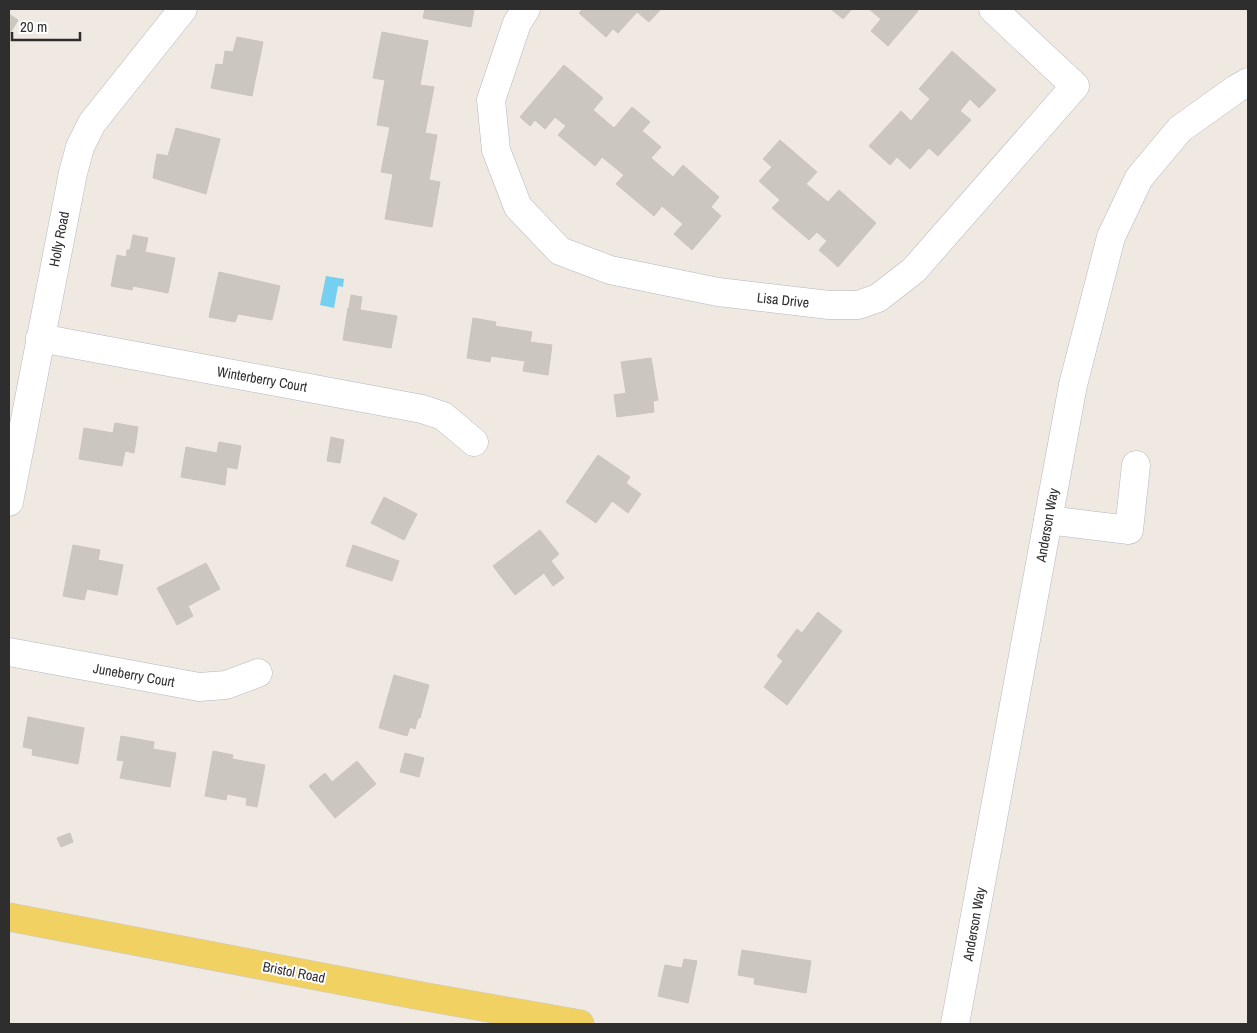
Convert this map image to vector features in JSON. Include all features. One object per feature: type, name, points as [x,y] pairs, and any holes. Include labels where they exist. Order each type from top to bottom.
[{"type":"main road","name":"Bristol Road","points":[[9,917],[543,1021],[580,1024]]},
{"type":"street","name":"Holly Road","points":[[9,502],[73,173],[80,147],[92,123],[183,9]]},
{"type":"street","name":"Lisa Drive","points":[[526,9],[518,23],[491,100],[496,150],[518,207],[560,251],[610,270],[718,292],[829,305],[858,305],[878,298],[914,270],[1075,86],[993,9]]},
{"type":"street","name":"Anderson Way","points":[[955,1024],[1073,384],[1112,237],[1138,178],[1180,129],[1248,82]]},
{"type":"street","name":"Winterberry Court","points":[[40,338],[422,408],[443,416],[474,442]]},
{"type":"street","points":[[1048,520],[1129,530],[1136,465]]},
{"type":"street","name":"Juneberry Court","points":[[9,652],[199,687],[226,685],[258,673]]},
{"type":"water","points":[[326,276],[344,279],[343,287],[338,286],[334,308],[320,305]]},
{"type":"building","points":[[425,9],[474,9],[471,27],[423,18]]},
{"type":"building","points":[[583,9],[661,9],[649,22],[637,12],[618,33],[613,29],[606,37],[579,13]]},
{"type":"building","points":[[831,9],[852,9],[843,19]]},
{"type":"building","points":[[869,9],[915,9],[918,11],[888,46],[871,31],[881,19]]},
{"type":"building","points":[[9,14],[18,20],[9,35]]},
{"type":"building","points":[[382,32],[428,41],[420,85],[434,87],[425,133],[437,135],[429,180],[440,182],[432,227],[385,219],[393,174],[381,172],[390,127],[377,125],[385,80],[373,78]]},
{"type":"building","points":[[237,37],[263,42],[252,96],[211,88],[216,64],[223,65],[225,51],[233,52]]},
{"type":"building","points":[[952,51],[996,90],[979,108],[970,99],[960,111],[971,120],[938,156],[929,148],[910,169],[897,157],[890,165],[869,146],[901,111],[911,121],[930,99],[919,89]]},
{"type":"building","points":[[564,65],[603,98],[593,110],[614,128],[632,107],[650,122],[642,131],[661,147],[651,158],[673,177],[683,165],[719,197],[711,207],[721,216],[692,250],[674,234],[683,224],[662,206],[654,216],[616,184],[624,175],[602,157],[595,166],[558,135],[566,126],[555,117],[545,129],[535,120],[530,126],[520,117]]},
{"type":"building","points":[[176,128],[220,139],[206,194],[153,178],[157,154],[168,156]]},
{"type":"building","points":[[780,140],[817,172],[806,184],[828,202],[839,190],[876,223],[838,267],[819,250],[827,241],[817,232],[809,240],[772,208],[780,200],[759,181],[772,167],[763,159]]},
{"type":"building","points":[[133,235],[148,238],[145,252],[175,258],[168,293],[133,286],[132,290],[111,286],[117,255],[126,257],[127,250],[130,250]]},
{"type":"building","points":[[219,272],[280,286],[272,320],[238,314],[235,322],[209,317]]},
{"type":"building","points":[[351,295],[362,297],[360,310],[349,308]]},
{"type":"building","points":[[348,308],[397,316],[391,348],[343,340]]},
{"type":"building","points":[[473,318],[496,322],[495,326],[532,332],[530,342],[552,345],[548,375],[523,371],[525,361],[491,356],[490,362],[467,358]]},
{"type":"building","points":[[651,358],[658,400],[653,401],[654,412],[617,417],[614,395],[626,393],[621,362]]},
{"type":"building","points":[[115,423],[138,427],[134,453],[125,451],[122,466],[79,459],[84,428],[113,433]]},
{"type":"building","points":[[331,437],[344,440],[340,463],[327,461]]},
{"type":"building","points":[[219,442],[241,446],[237,469],[227,467],[225,485],[181,477],[186,447],[217,453]]},
{"type":"building","points":[[598,455],[630,477],[626,483],[641,494],[628,513],[612,501],[596,523],[566,502]]},
{"type":"building","points":[[384,497],[417,514],[404,540],[371,523]]},
{"type":"building","points":[[540,530],[559,554],[551,561],[564,578],[553,586],[544,573],[515,595],[493,566]]},
{"type":"building","points":[[73,545],[100,550],[98,560],[123,565],[117,595],[87,589],[84,600],[63,596]]},
{"type":"building","points":[[353,545],[399,561],[392,581],[346,566]]},
{"type":"building","points":[[206,563],[220,589],[188,606],[193,616],[177,625],[157,588]]},
{"type":"building","points":[[818,612],[842,631],[787,705],[764,687],[783,661],[777,656],[797,629],[802,633]]},
{"type":"building","points":[[394,675],[429,685],[420,718],[418,718],[415,729],[410,727],[407,736],[379,728]]},
{"type":"building","points":[[28,717],[84,728],[78,764],[32,755],[33,749],[23,747]]},
{"type":"building","points":[[121,736],[154,742],[153,749],[176,753],[170,787],[120,778],[124,761],[117,760]]},
{"type":"building","points":[[213,751],[233,755],[232,759],[265,765],[257,807],[246,805],[247,798],[227,794],[226,800],[205,796]]},
{"type":"building","points":[[405,753],[424,758],[419,777],[400,772]]},
{"type":"building","points":[[357,761],[376,784],[335,818],[309,786],[325,773],[332,782]]},
{"type":"building","points":[[70,833],[73,842],[61,847],[57,838]]},
{"type":"building","points":[[742,950],[811,961],[806,993],[754,984],[755,978],[738,975]]},
{"type":"building","points":[[684,959],[697,961],[688,1003],[658,996],[665,965],[682,968]]}]
